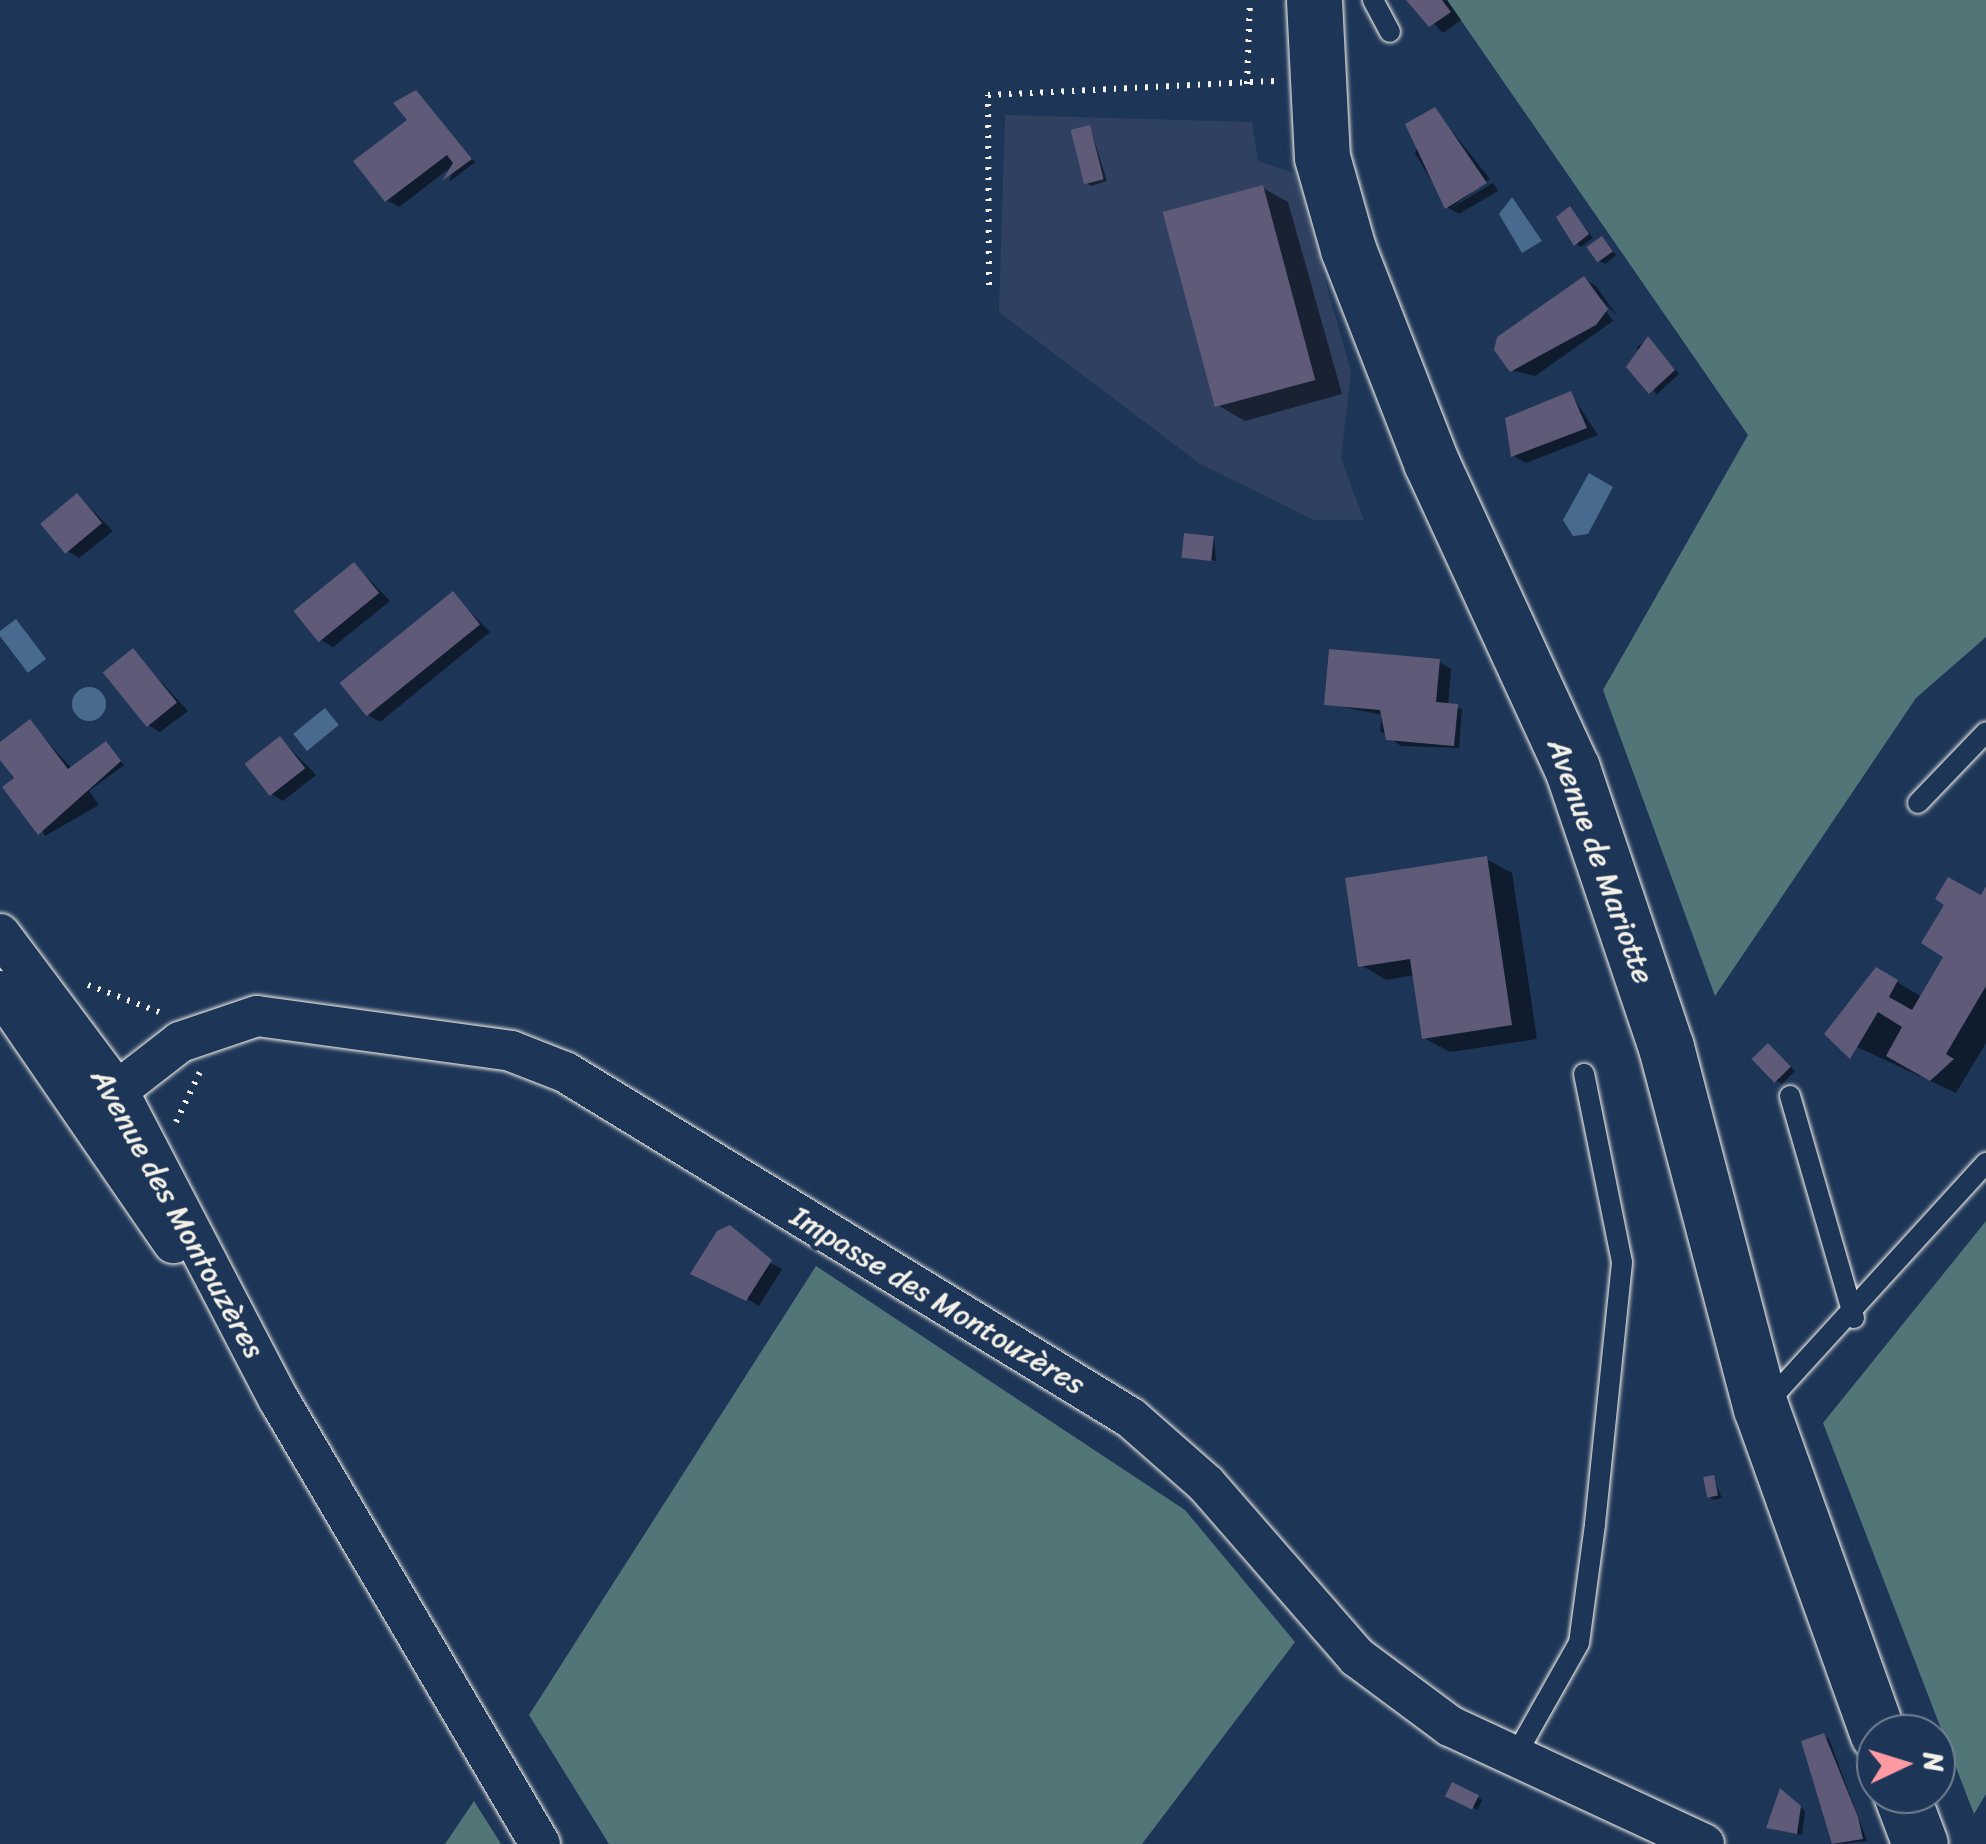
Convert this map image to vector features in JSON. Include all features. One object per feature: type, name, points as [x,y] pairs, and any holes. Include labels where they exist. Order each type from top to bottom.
[{"type":"main road","name":"Avenue de Mariotte","points":[[1314,0],[1322,157],[1348,250],[1431,462],[1572,768],[1666,1047],[1761,1408],[1871,1714]]},
{"type":"main road","points":[[1908,1814],[1920,1844]]},
{"type":"street","name":"Avenue des Montouzères","points":[[0,934],[119,1093],[279,1400],[540,1844]]},
{"type":"street","name":"Avenue des Montouzères","points":[[0,992],[279,1400]]},
{"type":"street","name":"Impasse des Montouzères","points":[[86,1115],[180,1042],[258,1016],[511,1052],[565,1072],[1131,1418],[1206,1484],[1358,1657],[1512,1762],[1704,1844]]},
{"type":"lane","points":[[1373,0],[1390,32]]},
{"type":"lane","points":[[1918,802],[1986,732]]},
{"type":"lane","points":[[1512,1762],[1580,1643],[1595,1524],[1622,1262],[1584,1074]]},
{"type":"lane","points":[[1790,1096],[1854,1318]]},
{"type":"lane","points":[[1761,1408],[1854,1318],[1986,1163]]},
{"type":"path","points":[[989,285],[988,95],[1248,84],[1250,0]]},
{"type":"shaded area","points":[[1005,115],[1252,122],[1258,161],[1294,173],[1351,371],[1341,459],[1364,520],[1314,520],[1200,464],[999,312]]},
{"type":"shaded area","points":[[1512,197],[1542,241],[1522,253],[1499,214]]},
{"type":"shaded area","points":[[1589,473],[1613,487],[1588,534],[1573,536],[1563,520]]},
{"type":"shaded area","points":[[16,619],[46,659],[28,673],[0,636],[0,631]]},
{"type":"shaded area","points":[[89,687],[101,692],[106,704],[101,716],[89,721],[77,716],[72,704],[77,692]]},
{"type":"shaded area","points":[[325,708],[339,725],[307,751],[293,734]]},
{"type":"green space","points":[[1447,0],[1986,0],[1986,637],[1916,698],[1715,996],[1603,690],[1748,435]]},
{"type":"green space","points":[[1986,1221],[1986,1794],[1974,1814],[1956,1767],[1956,1714],[1935,1714],[1823,1423]]},
{"type":"green space","points":[[816,1266],[1185,1510],[1295,1642],[1142,1844],[609,1844],[529,1715]]},
{"type":"green space","points":[[474,1801],[501,1844],[445,1844]]},
{"type":"building","points":[[1406,0],[1442,0],[1451,12],[1429,27]]},
{"type":"building","points":[[416,90],[472,159],[442,181],[453,163],[447,155],[385,202],[353,161],[407,120],[393,103]]},
{"type":"building","points":[[1435,107],[1487,183],[1445,209],[1405,124]]},
{"type":"building","points":[[1090,125],[1104,179],[1084,184],[1071,130]]},
{"type":"building","points":[[1263,185],[1315,380],[1215,407],[1163,212]]},
{"type":"building","points":[[1570,206],[1589,234],[1574,246],[1556,217]]},
{"type":"building","points":[[1602,236],[1613,252],[1597,262],[1586,247]]},
{"type":"building","points":[[1584,276],[1608,309],[1596,325],[1510,372],[1494,350],[1497,337]]},
{"type":"building","points":[[1648,336],[1675,370],[1649,394],[1626,367]]},
{"type":"building","points":[[1571,391],[1587,428],[1511,457],[1505,418]]},
{"type":"building","points":[[77,493],[102,523],[65,554],[40,524]]},
{"type":"building","points":[[1184,533],[1214,536],[1211,561],[1181,558]]},
{"type":"building","points":[[354,562],[379,593],[319,642],[293,611]]},
{"type":"building","points":[[453,591],[480,624],[367,716],[340,683]]},
{"type":"building","points":[[133,648],[177,702],[147,727],[103,673]]},
{"type":"building","points":[[1329,649],[1440,659],[1436,702],[1458,704],[1454,746],[1386,740],[1380,710],[1324,705]]},
{"type":"building","points":[[30,719],[68,769],[106,741],[121,761],[38,835],[2,787],[14,778],[0,760],[0,742]]},
{"type":"building","points":[[280,736],[305,768],[270,796],[245,764]]},
{"type":"building","points":[[1487,856],[1512,1025],[1422,1039],[1410,959],[1358,967],[1345,878]]},
{"type":"building","points":[[1948,877],[1981,895],[1986,886],[1986,986],[1946,1054],[1954,1059],[1930,1081],[1886,1056],[1902,1027],[1878,1012],[1850,1059],[1824,1034],[1876,967],[1898,980],[1889,997],[1912,1010],[1943,957],[1921,943],[1944,905],[1935,899]]},
{"type":"building","points":[[1768,1043],[1791,1067],[1774,1083],[1751,1059]]},
{"type":"building","points":[[730,1225],[772,1260],[746,1301],[690,1274],[717,1231]]},
{"type":"building","points":[[1714,1475],[1718,1496],[1707,1498],[1703,1477]]},
{"type":"building","points":[[1824,1733],[1863,1839],[1832,1844],[1801,1741]]},
{"type":"building","points":[[1452,1782],[1479,1795],[1472,1810],[1445,1796]]},
{"type":"building","points":[[1780,1788],[1801,1806],[1797,1834],[1766,1828]]}]
